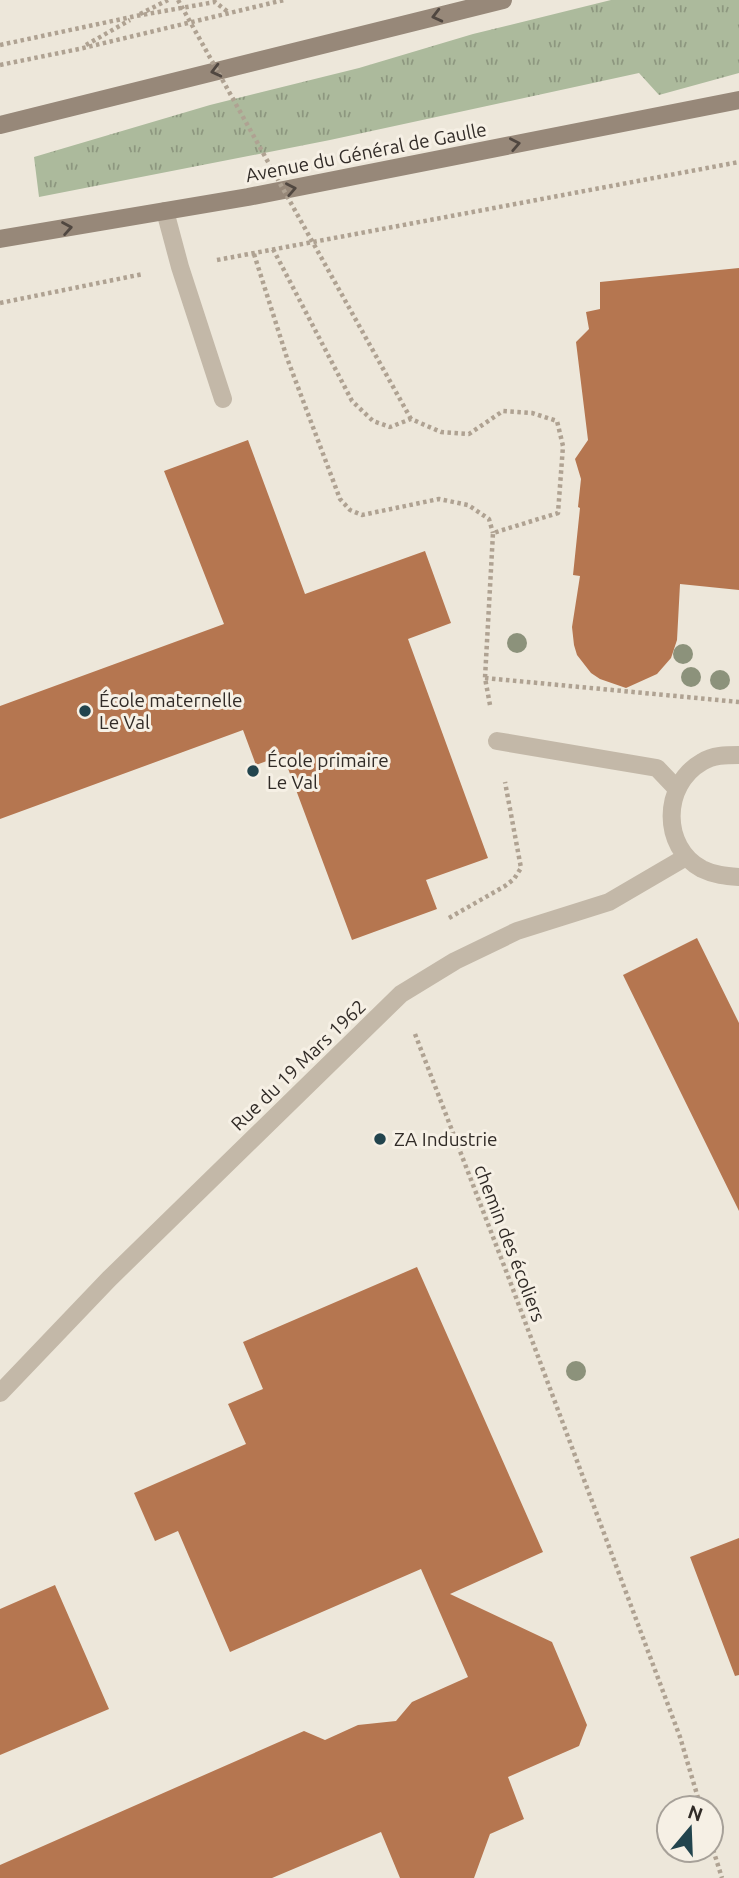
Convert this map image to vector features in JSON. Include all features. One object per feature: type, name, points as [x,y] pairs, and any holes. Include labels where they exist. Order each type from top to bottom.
[{"type":"main road","points":[[0,125],[503,0]]},
{"type":"main road","name":"Avenue du Général de Gaulle","points":[[0,239],[262,195],[739,100]]},
{"type":"street","points":[[165,211],[180,267],[223,399]]},
{"type":"street","points":[[497,741],[657,768],[677,789]]},
{"type":"street","points":[[739,755],[721,755],[703,762],[687,774],[677,789],[671,807],[671,825],[676,842],[686,857],[701,869],[719,876],[739,877]]},
{"type":"street","name":"Rue du 19 Mars 1962","points":[[0,1392],[109,1279],[401,993],[455,961],[517,931],[609,902],[686,857]]},
{"type":"path","points":[[79,49],[168,0]]},
{"type":"path","points":[[178,0],[411,419],[441,432],[469,434],[503,411],[532,413],[557,421],[563,446],[558,513],[493,533]]},
{"type":"path","points":[[0,65],[284,0]]},
{"type":"path","points":[[0,45],[215,2],[228,12]]},
{"type":"path","points":[[0,303],[739,162]]},
{"type":"path","points":[[273,249],[352,401],[373,421],[390,427],[411,419]]},
{"type":"path","points":[[254,254],[287,358],[340,499],[350,510],[362,515],[439,499],[468,505],[489,519],[493,533],[485,678],[739,702]]},
{"type":"path","points":[[438,924],[505,886],[521,868],[497,741]]},
{"type":"path","name":"chemin des écoliers","points":[[401,993],[675,1724],[697,1794]]},
{"type":"green space","points":[[611,0],[739,0],[739,73],[659,95],[639,73],[330,140],[39,197],[34,157],[210,105]]},
{"type":"building","points":[[739,268],[739,590],[680,584],[677,640],[671,658],[657,674],[626,688],[591,673],[577,655],[574,645],[572,627],[580,576],[573,575],[581,479],[575,459],[588,440],[576,342],[589,329],[586,312],[600,309],[600,282]]},
{"type":"building","points":[[248,440],[305,594],[425,551],[451,623],[408,639],[488,858],[426,880],[437,909],[352,940],[283,755],[256,765],[243,730],[0,819],[0,706],[224,624],[164,471]]},
{"type":"building","points":[[697,938],[739,1023],[739,1211],[623,975]]},
{"type":"building","points":[[417,1267],[543,1552],[450,1594],[552,1642],[587,1725],[579,1746],[508,1777],[524,1819],[490,1834],[474,1878],[400,1878],[381,1832],[272,1878],[0,1878],[0,1865],[304,1731],[325,1740],[358,1725],[396,1721],[412,1702],[468,1677],[421,1569],[230,1652],[178,1531],[155,1541],[134,1493],[246,1444],[228,1404],[263,1389],[243,1342]]},
{"type":"building","points":[[739,1538],[739,1675],[735,1676],[690,1557]]},
{"type":"building","points":[[55,1585],[109,1709],[0,1755],[0,1609]]},
{"type":"place","name":"École maternelle Le Val","points":[[85,711]]},
{"type":"place","name":"École primaire Le Val","points":[[253,771]]},
{"type":"place","name":"ZA Industrie","points":[[380,1139]]}]
